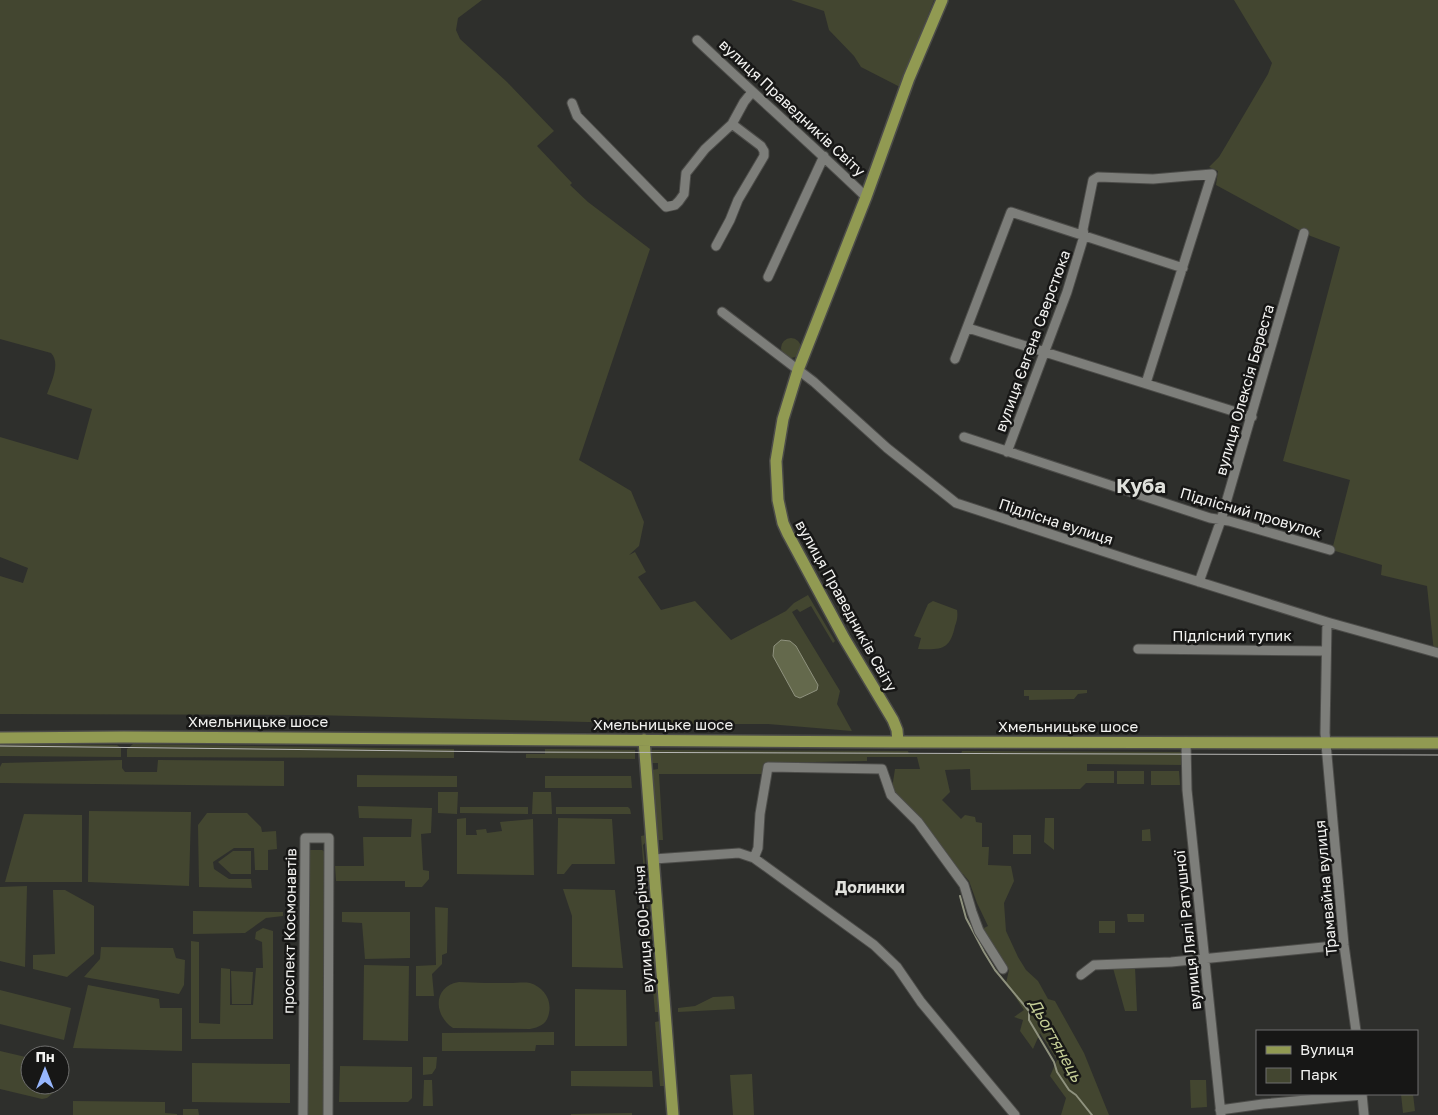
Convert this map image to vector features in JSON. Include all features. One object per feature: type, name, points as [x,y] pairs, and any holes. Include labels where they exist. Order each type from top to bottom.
[{"type":"main road","name":"вулиця Праведників Світу","points":[[898,742],[897,730],[893,720],[844,638],[793,545],[782,517],[776,482],[778,444],[783,419],[798,370],[866,197],[909,78],[942,0]]},
{"type":"main road","name":"Хмельницьке шосе","points":[[0,738],[124,736],[898,742],[1438,743]]},
{"type":"main road","name":"вулиця 600-річчя","points":[[644,740],[673,1115]]},
{"type":"street","name":"вулиця Праведників Світу","points":[[697,40],[866,197]]},
{"type":"street","points":[[572,103],[577,116],[666,207],[675,205],[680,201],[684,194],[686,173],[705,149],[732,124],[752,92]]},
{"type":"street","points":[[716,246],[738,200],[764,156],[761,146],[732,124]]},
{"type":"street","points":[[768,277],[824,156]]},
{"type":"street","name":"вулиця Євгена Сверстюка","points":[[1007,452],[1067,292],[1084,236],[1083,229],[1093,180],[1098,177],[1153,179],[1212,174],[1183,268]]},
{"type":"street","points":[[955,358],[1011,212],[1183,268],[1146,383]]},
{"type":"street","name":"вулиця Олексія Береста","points":[[1199,582],[1221,520],[1252,417],[1304,233]]},
{"type":"street","name":"Підлісна вулиця","points":[[722,312],[814,382],[887,448],[956,503],[1327,622],[1438,653]]},
{"type":"street","points":[[968,328],[1252,417]]},
{"type":"street","name":"Підлісний провулок","points":[[964,437],[1210,518],[1330,550]]},
{"type":"street","points":[[1326,742],[1327,622]]},
{"type":"street","name":"Підлісний тупик","points":[[1138,649],[1326,651]]},
{"type":"street","name":"вулиця Лялі Ратушної","points":[[1186,742],[1188,790],[1220,1113]]},
{"type":"street","name":"Трамвайна вулиця","points":[[1326,742],[1344,945],[1356,1030]]},
{"type":"street","points":[[754,858],[758,848],[760,814],[768,767],[882,769],[891,795],[918,822],[964,885],[979,931],[1003,969]]},
{"type":"street","name":"проспект Космонавтів","points":[[303,1115],[305,838],[329,838],[328,1115]]},
{"type":"street","points":[[654,860],[739,853],[754,858],[874,945],[897,967],[921,1002],[1014,1115]]},
{"type":"street","points":[[1081,975],[1094,964],[1204,959],[1344,945]]},
{"type":"street","points":[[1220,1113],[1263,1104],[1352,1095]]},
{"type":"street","points":[[1362,1095],[1364,1115]]},
{"type":"green space","points":[[0,0],[482,0],[458,18],[456,30],[460,39],[507,82],[554,131],[537,146],[572,183],[570,185],[588,202],[650,249],[579,460],[631,491],[644,522],[639,546],[629,555],[635,552],[646,572],[638,577],[661,610],[695,601],[731,640],[786,611],[794,603],[808,595],[835,641],[833,643],[811,606],[800,612],[797,609],[792,612],[840,691],[837,704],[852,731],[768,724],[667,724],[312,715],[0,714],[0,576],[23,583],[28,568],[0,557],[0,437],[78,460],[92,409],[47,394],[55,367],[54,357],[51,353],[0,339]]},
{"type":"green space","points":[[791,0],[934,0],[900,87],[861,67],[854,56],[829,30],[824,11]]},
{"type":"green space","points":[[1234,0],[1438,0],[1438,653],[1434,652],[1427,586],[1381,575],[1382,565],[1332,550],[1350,480],[1283,461],[1340,247],[1308,235],[1216,185],[1218,171],[1209,167],[1219,157],[1268,74],[1272,63]]},
{"type":"green space","points":[[791,338],[798,341],[801,348],[798,355],[791,358],[784,355],[781,348],[784,341]]},
{"type":"green space","points":[[933,601],[957,610],[953,634],[943,647],[918,649],[921,638],[914,636],[928,604]]},
{"type":"green space","points":[[1024,690],[1087,690],[1087,693],[1078,694],[1074,699],[1029,700],[1029,696],[1024,696]]},
{"type":"green space","points":[[0,744],[117,745],[121,748],[121,757],[0,756]]},
{"type":"green space","points":[[133,744],[454,749],[454,758],[127,757],[127,749]]},
{"type":"green space","points":[[545,749],[635,750],[635,759],[526,758],[526,754],[545,754]]},
{"type":"green space","points":[[651,750],[908,751],[909,754],[961,754],[962,751],[1184,752],[1183,765],[1087,764],[1087,771],[1114,771],[1114,783],[1086,783],[1080,789],[971,790],[970,769],[945,770],[950,792],[942,800],[961,819],[965,815],[975,817],[976,822],[982,823],[982,847],[989,847],[988,865],[1011,866],[1014,881],[1004,903],[1006,931],[1026,970],[1038,981],[1048,999],[1055,1001],[1084,1053],[1109,1115],[1061,1115],[1066,1098],[1050,1076],[1057,1060],[1040,1033],[1033,1049],[1020,1031],[1023,1020],[1014,1017],[1024,1010],[1006,983],[1009,970],[980,930],[988,926],[969,881],[963,874],[956,873],[891,795],[895,769],[920,769],[917,757],[867,757],[867,761],[764,763],[762,774],[659,774],[663,840],[657,840],[652,770],[658,769],[658,763],[652,763]]},
{"type":"green space","points":[[122,760],[122,768],[125,772],[157,772],[158,760],[284,761],[284,786],[0,783],[0,767],[2,763]]},
{"type":"green space","points":[[1117,771],[1144,771],[1144,784],[1117,784]]},
{"type":"green space","points":[[1151,771],[1179,771],[1180,785],[1151,785]]},
{"type":"green space","points":[[357,775],[457,776],[457,787],[357,787]]},
{"type":"green space","points":[[545,776],[631,776],[632,788],[545,788]]},
{"type":"green space","points":[[438,792],[458,792],[457,814],[438,813]]},
{"type":"green space","points":[[533,792],[551,792],[552,814],[532,814]]},
{"type":"green space","points":[[358,806],[432,808],[431,833],[421,834],[423,870],[429,871],[429,879],[422,887],[405,887],[405,881],[336,881],[335,866],[364,866],[363,837],[411,837],[412,819],[359,818]]},
{"type":"green space","points":[[460,807],[528,807],[528,814],[460,813]]},
{"type":"green space","points":[[556,807],[628,807],[631,814],[556,814]]},
{"type":"green space","points":[[89,811],[191,812],[189,886],[88,882]]},
{"type":"green space","points":[[207,813],[247,813],[261,827],[262,832],[276,831],[277,849],[268,850],[268,870],[255,870],[254,848],[234,848],[213,862],[214,869],[229,879],[251,879],[252,888],[199,887],[198,825]]},
{"type":"green space","points":[[24,814],[82,815],[82,882],[5,882]]},
{"type":"green space","points":[[466,818],[466,835],[477,835],[476,830],[486,829],[487,833],[502,831],[500,822],[533,819],[534,875],[457,874],[457,819]]},
{"type":"green space","points":[[558,818],[612,819],[615,864],[572,864],[564,874],[557,874]]},
{"type":"green space","points":[[1045,818],[1054,818],[1054,850],[1044,842]]},
{"type":"green space","points":[[1150,829],[1151,841],[1142,841],[1142,830]]},
{"type":"green space","points":[[646,835],[646,842],[643,845],[645,864],[648,870],[645,872],[647,893],[651,897],[646,898],[641,836]]},
{"type":"green space","points":[[1013,835],[1031,835],[1031,854],[1013,854]]},
{"type":"green space","points":[[309,850],[322,850],[325,852],[324,1115],[306,1115]]},
{"type":"green space","points":[[233,851],[251,851],[251,874],[231,874],[218,862]]},
{"type":"green space","points":[[27,886],[25,967],[0,961],[0,887]]},
{"type":"green space","points":[[563,889],[615,890],[623,968],[572,967],[572,916]]},
{"type":"green space","points":[[53,890],[65,890],[94,906],[94,954],[67,977],[33,969],[33,955],[55,954]]},
{"type":"green space","points":[[435,907],[448,908],[447,953],[442,955],[442,964],[432,974],[434,996],[416,996],[416,966],[436,965]]},
{"type":"green space","points":[[646,907],[648,907],[652,954],[655,957],[656,965],[653,969],[651,969]]},
{"type":"green space","points":[[193,911],[283,912],[283,916],[266,918],[245,933],[193,934]]},
{"type":"green space","points":[[342,912],[410,912],[410,958],[365,959],[362,923],[342,922]]},
{"type":"green space","points":[[1127,914],[1144,914],[1144,922],[1128,922]]},
{"type":"green space","points":[[1099,921],[1115,921],[1115,933],[1099,933]]},
{"type":"green space","points":[[263,928],[273,931],[273,1039],[191,1039],[191,941],[199,942],[199,1023],[220,1024],[221,968],[230,969],[230,1005],[253,1005],[256,968],[263,968],[262,942],[255,939],[256,932]]},
{"type":"green space","points":[[101,947],[173,948],[176,958],[185,960],[184,985],[179,994],[84,977],[100,959]]},
{"type":"green space","points":[[364,965],[409,966],[408,1041],[363,1040]]},
{"type":"green space","points":[[1135,967],[1137,1011],[1125,1011],[1113,968]]},
{"type":"green space","points":[[231,971],[253,972],[251,1004],[232,1004]]},
{"type":"green space","points":[[459,982],[530,983],[535,985],[548,998],[550,1008],[547,1020],[537,1027],[530,1029],[453,1028],[442,1016],[439,1002],[440,995],[444,989]]},
{"type":"green space","points":[[88,985],[159,999],[160,1008],[182,1008],[182,1051],[73,1048]]},
{"type":"green space","points":[[658,987],[659,1012],[655,1012],[653,990]]},
{"type":"green space","points":[[575,989],[626,990],[627,1046],[575,1046]]},
{"type":"green space","points":[[0,990],[71,1008],[64,1040],[0,1024]]},
{"type":"green space","points":[[733,996],[735,1009],[678,1012],[678,1008],[695,1006],[713,997]]},
{"type":"green space","points":[[660,1021],[666,1086],[660,1086],[655,1022]]},
{"type":"green space","points":[[554,1032],[554,1045],[536,1045],[535,1051],[442,1051],[442,1033]]},
{"type":"green space","points":[[0,1051],[20,1056],[20,1094],[0,1089]]},
{"type":"green space","points":[[423,1057],[437,1057],[436,1068],[432,1074],[423,1075]]},
{"type":"green space","points":[[192,1063],[290,1064],[290,1103],[192,1102]]},
{"type":"green space","points":[[340,1066],[412,1067],[412,1098],[408,1102],[339,1102]]},
{"type":"green space","points":[[571,1071],[652,1071],[653,1087],[571,1086]]},
{"type":"green space","points":[[752,1074],[754,1115],[733,1115],[730,1075]]},
{"type":"green space","points":[[424,1080],[432,1080],[433,1106],[423,1106]]},
{"type":"green space","points":[[1190,1080],[1206,1080],[1207,1107],[1191,1108]]},
{"type":"green space","points":[[25,1095],[51,1095],[42,1099]]},
{"type":"green space","points":[[1401,1095],[1413,1095],[1415,1111],[1403,1113]]},
{"type":"green space","points":[[73,1101],[165,1102],[165,1113],[177,1115],[73,1115]]},
{"type":"green space","points":[[183,1109],[198,1109],[199,1115],[183,1115]]},
{"type":"green space","points":[[632,1113],[632,1115],[571,1115],[571,1114]]},
{"type":"shaded area","points":[[781,640],[790,641],[796,646],[818,685],[817,690],[800,698],[795,696],[773,656],[774,646]]},
{"type":"waterway","name":"Дьогтянець","points":[[960,896],[966,918],[984,952],[995,970],[1029,1011],[1029,1020],[1054,1062],[1057,1072],[1069,1090],[1076,1095],[1092,1115]]},
{"type":"tram line","points":[[0,746],[509,752],[1438,755]]},
{"type":"district","name":"Куба","points":[[1141,486]]},
{"type":"district","name":"Долинки","points":[[870,887]]}]
